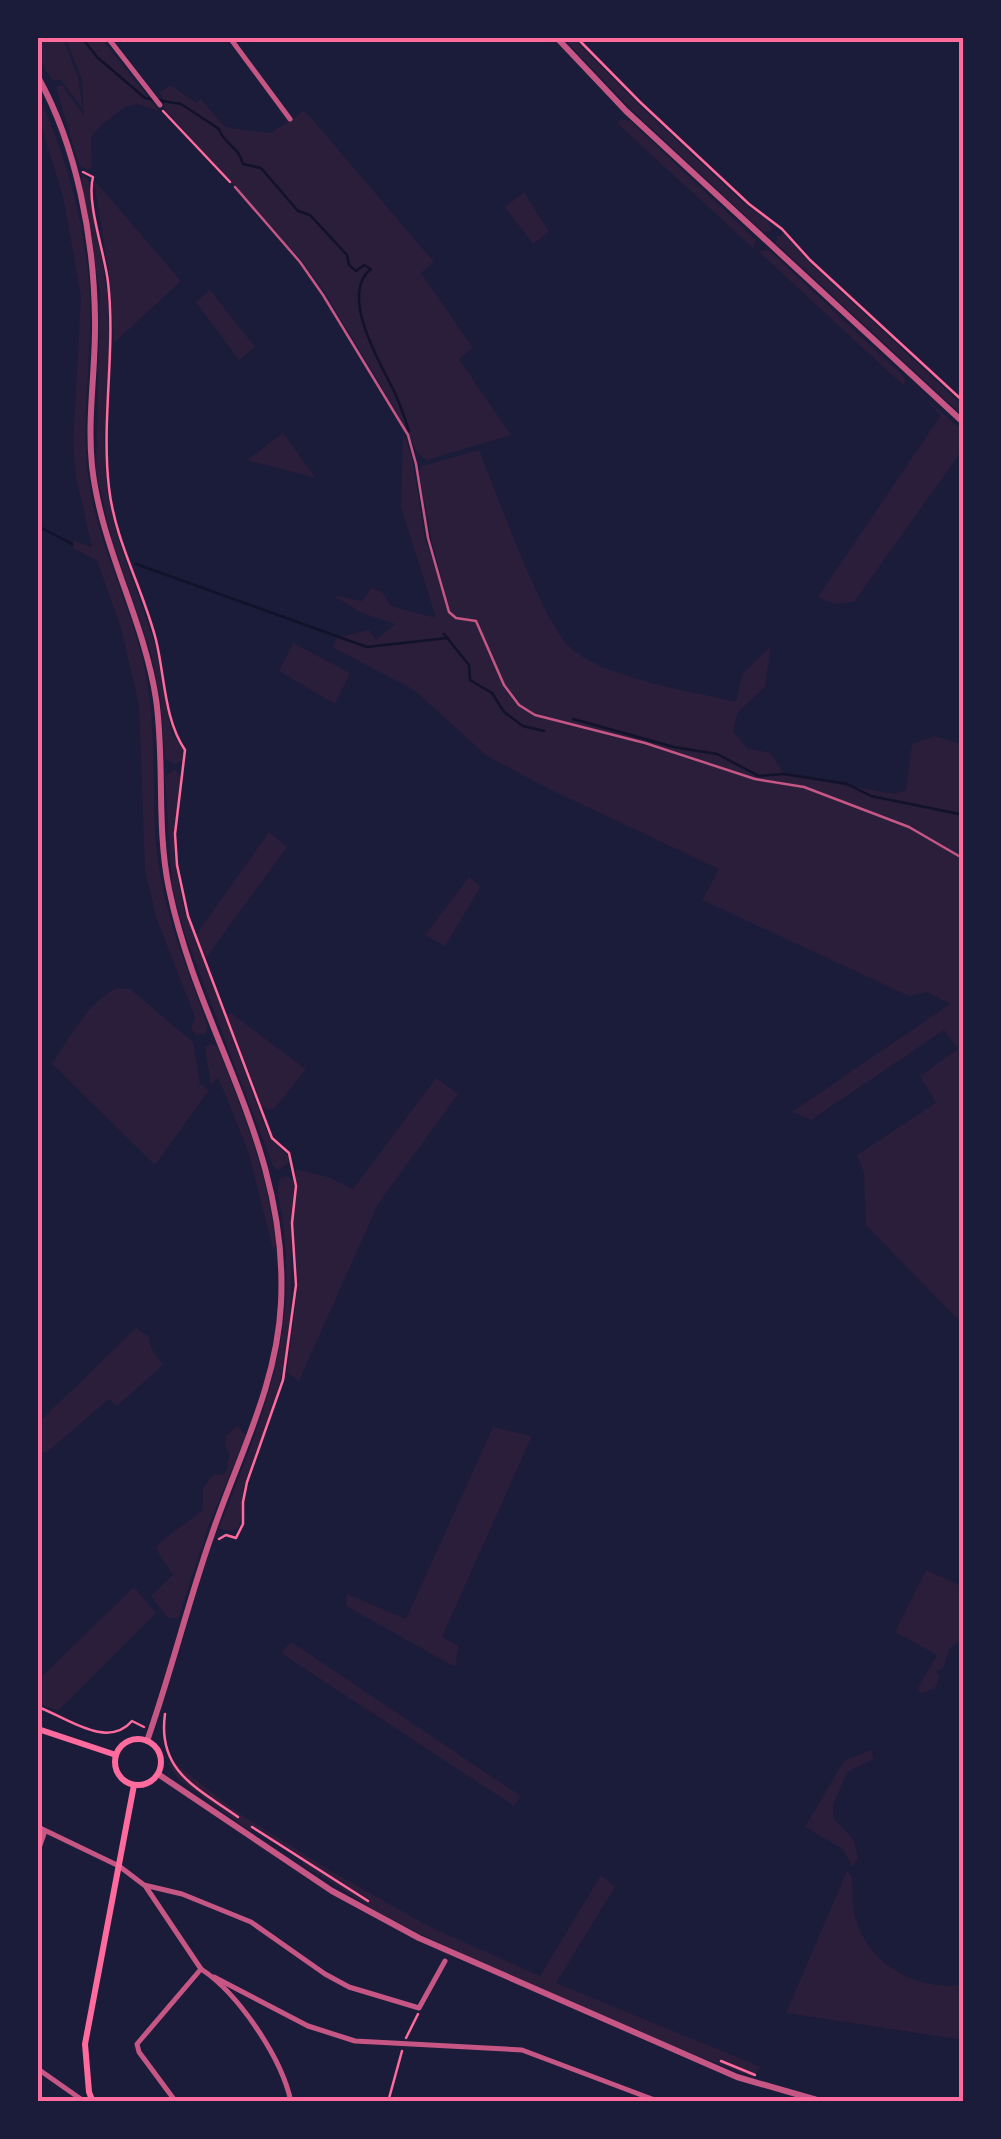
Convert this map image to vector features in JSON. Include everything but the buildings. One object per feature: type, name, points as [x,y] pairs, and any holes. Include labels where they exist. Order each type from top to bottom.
[{"type":"main road","points":[[38,1729],[116,1755]]},
{"type":"main road","points":[[128,1741],[146,1741],[165,1755],[158,1774],[145,1784],[134,1785],[120,1777],[115,1766],[116,1755],[128,1741]]},
{"type":"main road","points":[[93,2102],[85,2044],[134,1785]]},
{"type":"street","points":[[108,38],[160,106]]},
{"type":"street","points":[[230,38],[290,119]]},
{"type":"street","points":[[558,38],[626,111],[964,424]]},
{"type":"street","points":[[38,77],[62,132],[84,220],[94,290],[92,470],[106,536],[146,649],[156,698],[168,886],[177,926],[260,1143],[279,1226],[282,1268],[273,1367],[256,1422],[213,1530],[146,1741]]},
{"type":"street","points":[[158,1774],[332,1891],[419,1938],[637,2036],[737,2076],[824,2102]]},
{"type":"street","points":[[38,1828],[120,1866],[144,1885],[201,1969],[308,2026],[354,2041],[522,2050],[660,2102]]},
{"type":"street","points":[[38,1851],[45,1831]]},
{"type":"street","points":[[144,1885],[160,1887],[234,1914],[270,1934],[325,1974],[349,1986],[419,2008],[445,1960]]},
{"type":"street","points":[[176,2102],[139,2052],[138,2044],[201,1969]]},
{"type":"street","points":[[214,1977],[260,2035],[276,2061],[291,2102]]},
{"type":"street","points":[[38,2069],[84,2102]]},
{"type":"lane","points":[[235,187],[316,284],[408,435],[428,538],[448,612],[476,622],[504,685],[519,705],[534,715],[567,726],[645,742],[755,779],[804,787],[908,827],[964,859]]},
{"type":"path","points":[[577,38],[748,204],[782,228],[810,260],[964,402]]},
{"type":"path","points":[[160,106],[235,187]]},
{"type":"path","points":[[93,177],[91,185],[108,282],[112,345],[109,492],[120,540],[157,642],[174,733],[185,750],[175,834],[183,896],[272,1138],[289,1154],[296,1180],[292,1223],[296,1285],[283,1380],[248,1482],[243,1524],[236,1538],[226,1536]]},
{"type":"path","points":[[38,1706],[91,1730],[113,1735],[132,1721]]},
{"type":"path","points":[[163,1734],[165,1755],[175,1770],[220,1805],[375,1906]]},
{"type":"path","points":[[388,2102],[419,2008]]},
{"type":"shaded area","points":[[38,38],[63,38],[78,77],[83,109],[61,80],[54,80],[46,71]]},
{"type":"shaded area","points":[[65,38],[101,38],[159,111],[137,104],[125,107],[100,126],[91,138],[92,168],[87,170],[79,165],[56,87],[62,85],[84,116],[82,79]]},
{"type":"shaded area","points":[[563,38],[573,38],[747,206],[767,219],[772,230],[764,233],[632,110]]},
{"type":"shaded area","points":[[170,85],[197,103],[201,99],[230,128],[271,133],[304,111],[313,120],[434,262],[421,273],[473,348],[459,359],[511,435],[427,460],[418,454],[326,294],[302,261],[165,110],[166,102],[159,93]]},
{"type":"shaded area","points":[[38,95],[58,143],[85,247],[90,299],[88,474],[98,524],[145,670],[152,721],[160,874],[174,932],[208,1026],[206,1034],[196,1035],[191,1028],[195,1017],[156,917],[145,870],[139,705],[121,628],[97,561],[73,548],[74,541],[92,547],[76,477],[73,444],[81,297],[63,196],[38,116]]},
{"type":"shaded area","points":[[622,119],[630,121],[756,240],[753,248],[617,123]]},
{"type":"shaded area","points":[[81,177],[88,179],[107,291],[107,491],[119,541],[155,644],[172,734],[183,749],[182,760],[176,764],[165,759],[160,697],[150,650],[112,540],[96,471],[100,292]]},
{"type":"shaded area","points":[[94,180],[181,281],[114,343],[110,281]]},
{"type":"shaded area","points":[[524,192],[549,232],[533,244],[505,207]]},
{"type":"shaded area","points":[[785,234],[808,261],[963,406],[963,416],[776,243],[777,236]]},
{"type":"shaded area","points":[[769,250],[905,378],[904,386],[758,251]]},
{"type":"shaded area","points":[[210,290],[255,347],[239,360],[196,302]]},
{"type":"shaded area","points":[[916,390],[963,431],[963,449],[854,602],[834,604],[818,597],[941,415]]},
{"type":"shaded area","points":[[283,433],[316,478],[247,460]]},
{"type":"shaded area","points":[[403,433],[412,457],[425,539],[445,592],[419,472],[422,466],[479,450],[549,615],[574,651],[590,661],[652,683],[736,702],[742,675],[771,646],[765,687],[738,712],[733,731],[747,748],[770,753],[784,774],[894,794],[906,790],[912,744],[935,736],[963,745],[963,1325],[866,1225],[864,1173],[857,1155],[936,1103],[920,1076],[958,1049],[944,1030],[811,1120],[792,1112],[950,1004],[928,992],[909,996],[702,900],[719,869],[487,756],[414,690],[332,647],[338,637],[369,630],[376,640],[395,624],[362,613],[332,595],[362,601],[372,587],[383,593],[391,606],[436,618],[401,507]]},
{"type":"shaded area","points":[[293,643],[350,673],[335,704],[279,671]]},
{"type":"shaded area","points":[[175,769],[181,778],[175,861],[184,909],[270,1139],[288,1156],[288,1163],[279,1170],[273,1166],[185,935],[172,887],[165,776]]},
{"type":"shaded area","points":[[269,832],[287,847],[206,958],[196,935]]},
{"type":"shaded area","points":[[469,877],[481,886],[445,946],[425,935]]},
{"type":"shaded area","points":[[117,988],[130,989],[193,1042],[200,1084],[209,1090],[155,1165],[52,1064],[88,1012]]},
{"type":"shaded area","points":[[231,1013],[306,1069],[275,1108],[268,1110],[262,1106],[227,1015]]},
{"type":"shaded area","points":[[217,1046],[253,1144],[272,1219],[276,1245],[273,1249],[248,1151],[218,1077],[211,1085],[205,1047]]},
{"type":"shaded area","points":[[436,1078],[458,1094],[378,1204],[299,1381],[287,1372],[298,1284],[293,1222],[296,1169],[328,1177],[353,1189]]},
{"type":"shaded area","points":[[280,1178],[293,1180],[293,1186],[291,1304],[284,1362],[245,1483],[238,1529],[228,1531],[219,1528],[260,1420],[281,1337],[286,1266],[278,1189]]},
{"type":"shaded area","points":[[136,1328],[149,1337],[151,1348],[163,1365],[117,1406],[109,1399],[46,1453],[38,1452],[38,1423]]},
{"type":"shaded area","points":[[237,1426],[246,1435],[208,1528],[178,1619],[168,1618],[151,1596],[173,1575],[156,1549],[203,1510],[203,1488],[214,1474],[226,1472],[230,1454],[225,1446],[226,1436]]},
{"type":"shaded area","points":[[493,1427],[532,1436],[442,1637],[459,1646],[455,1667],[346,1606],[347,1594],[406,1619]]},
{"type":"shaded area","points":[[926,1570],[963,1587],[964,1639],[950,1648],[943,1668],[936,1671],[940,1677],[935,1688],[921,1694],[918,1688],[937,1655],[895,1632]]},
{"type":"shaded area","points":[[134,1587],[156,1613],[58,1711],[38,1703],[38,1680]]},
{"type":"shaded area","points":[[291,1642],[521,1796],[514,1806],[281,1653]]},
{"type":"shaded area","points":[[871,1750],[874,1759],[847,1772],[833,1806],[833,1818],[854,1840],[858,1859],[852,1867],[843,1849],[805,1827],[844,1761]]},
{"type":"shaded area","points":[[167,1762],[173,1762],[240,1814],[333,1872],[428,1926],[540,1976],[601,1875],[615,1887],[556,1983],[761,2067],[752,2077],[662,2042],[395,1921],[310,1870],[303,1864],[303,1858],[254,1826],[250,1831],[179,1780]]},
{"type":"shaded area","points":[[847,1871],[852,1877],[854,1911],[861,1933],[882,1961],[928,1984],[963,1985],[963,2040],[786,2013]]},
{"type":"waterway","points":[[82,38],[98,58],[145,98],[181,104],[219,129],[243,164],[261,168],[298,211],[310,215],[347,255],[349,265],[356,271],[364,265],[371,269],[362,281],[361,313],[409,431]]},
{"type":"waterway","points":[[38,526],[72,544]]},
{"type":"waterway","points":[[136,564],[367,647],[447,638]]},
{"type":"waterway","points":[[444,634],[469,665],[470,680],[492,693],[504,712],[523,726],[544,731]]},
{"type":"waterway","points":[[573,719],[674,747],[717,754],[759,776],[784,774],[847,784],[871,796],[964,815]]}]
